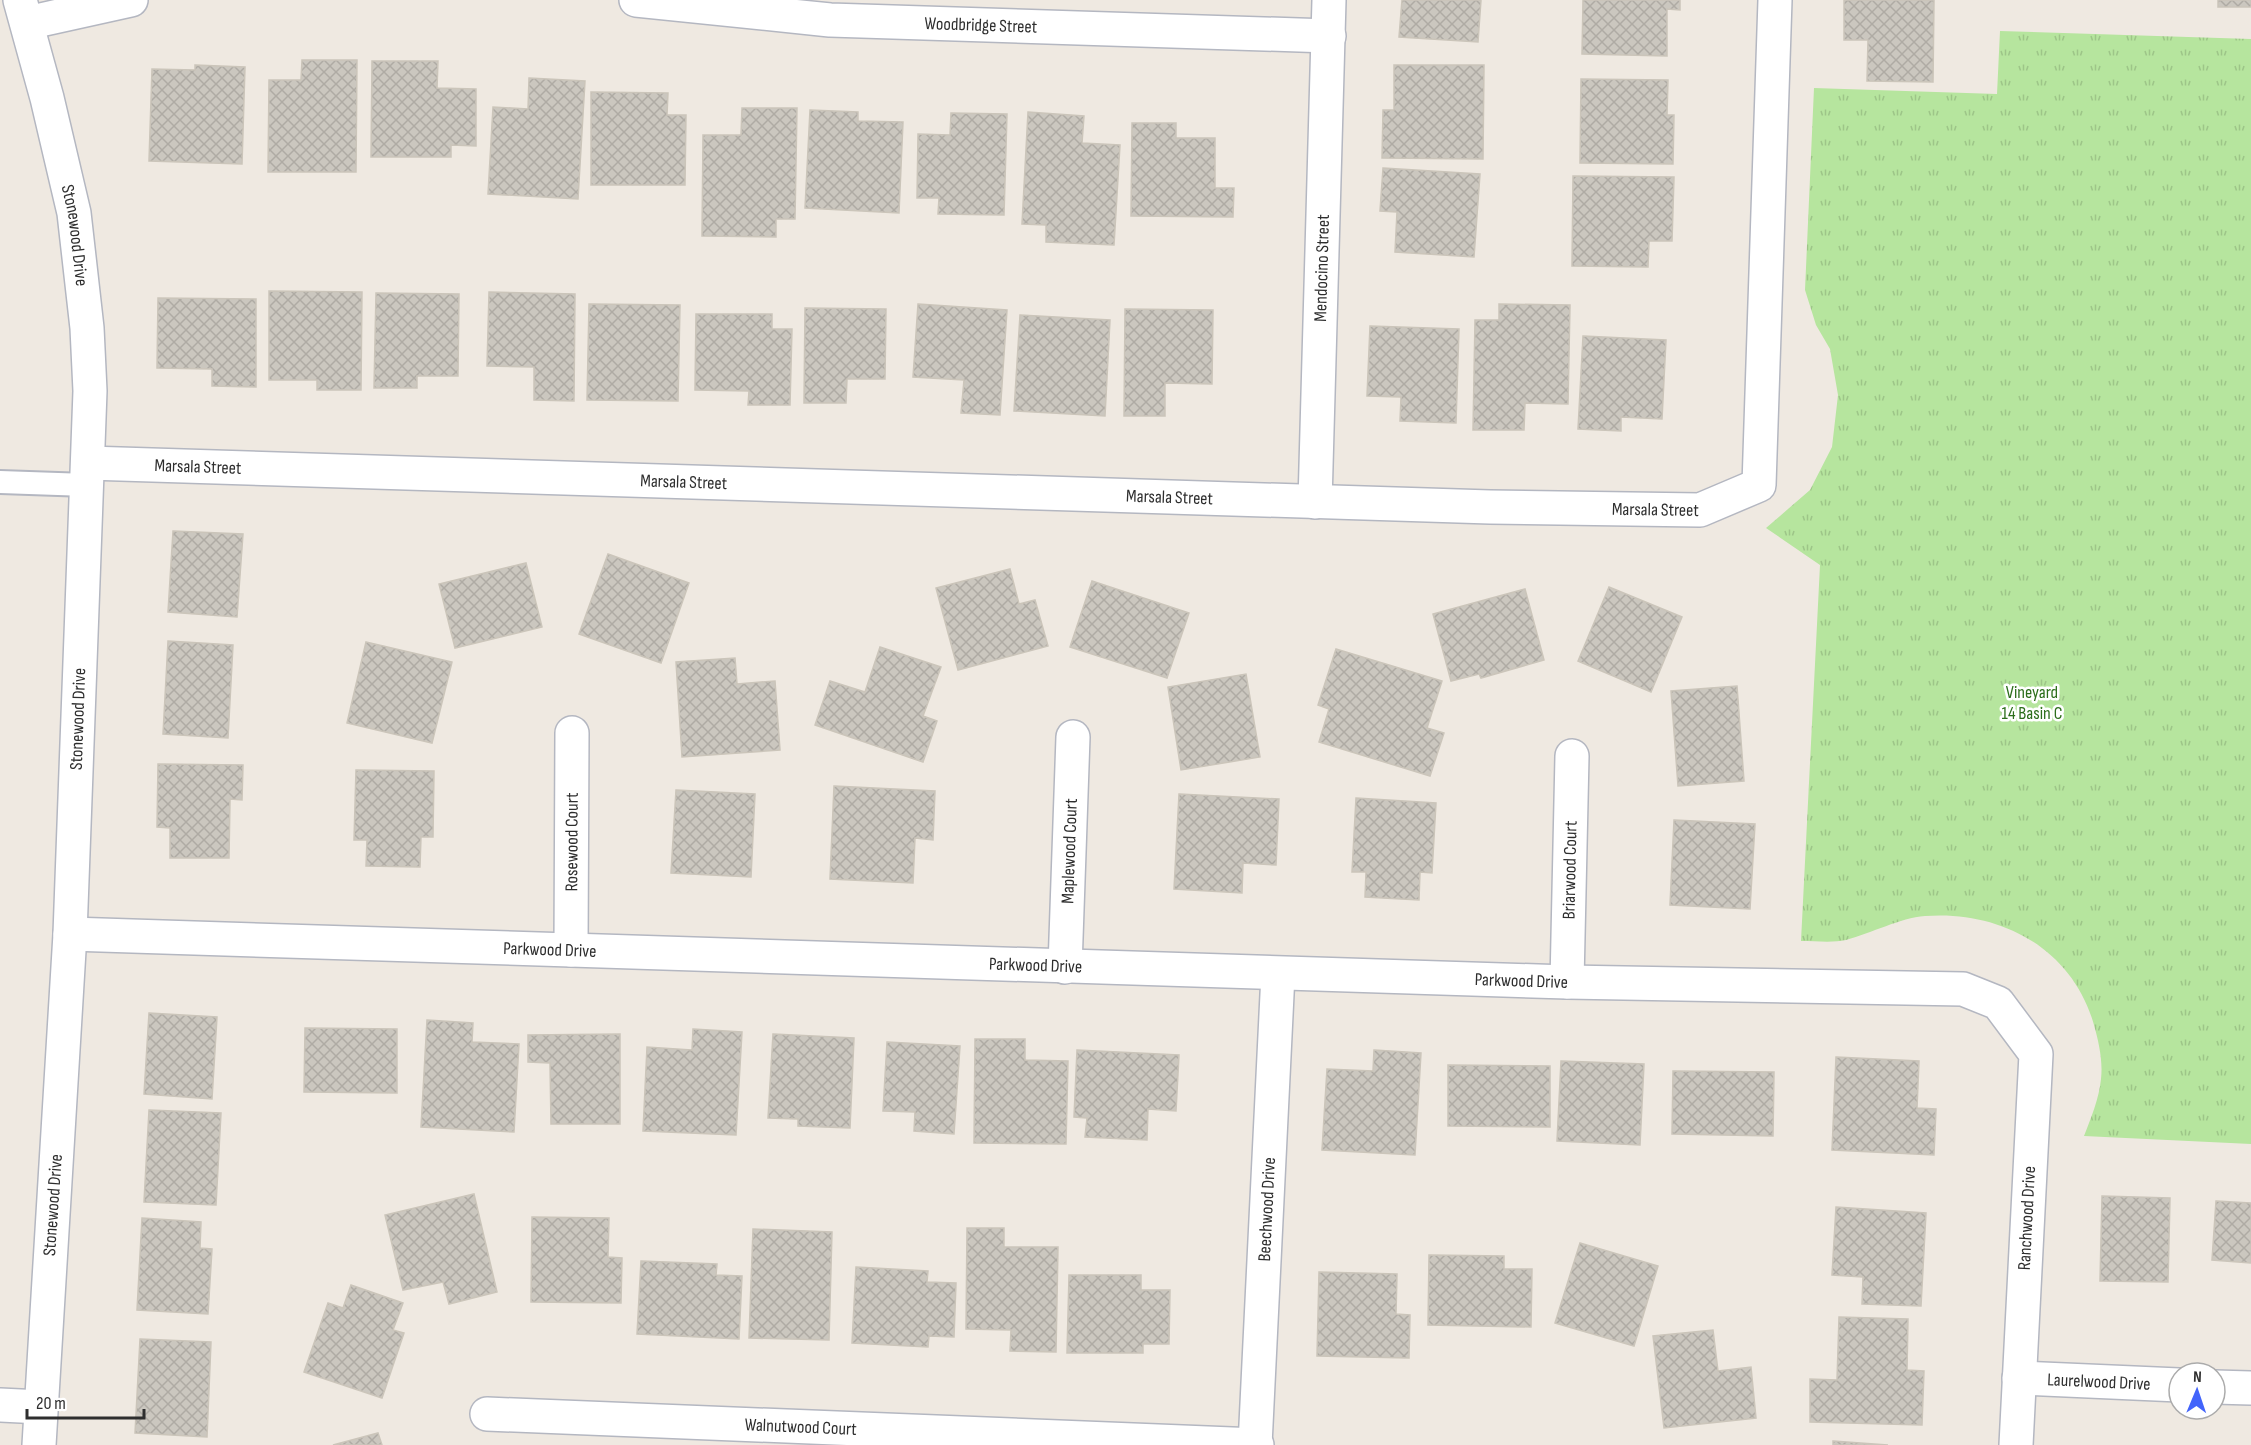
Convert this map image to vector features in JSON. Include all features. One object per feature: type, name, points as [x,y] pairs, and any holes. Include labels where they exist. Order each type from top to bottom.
[{"type":"street","points":[[23,12],[131,0]]},
{"type":"street","name":"Woodbridge Street","points":[[636,0],[830,20],[870,11],[1329,36]]},
{"type":"street","name":"Mendocino Street","points":[[1315,502],[1329,0]]},
{"type":"street","name":"Marsala Street","points":[[87,474],[1700,510],[1759,485],[1775,0]]},
{"type":"street","name":"Stonewood Drive","points":[[23,12],[47,98],[74,213],[87,328],[90,391],[70,934],[39,1445]]},
{"type":"street","name":"Rosewood Court","points":[[571,950],[573,734]]},
{"type":"street","name":"Maplewood Court","points":[[1065,967],[1073,737]]},
{"type":"street","name":"Briarwood Court","points":[[1567,982],[1572,756]]},
{"type":"street","name":"Parkwood Drive","points":[[70,934],[1278,974],[1962,989],[1998,1003]]},
{"type":"street","name":"Beechwood Drive","points":[[1256,1445],[1278,974]]},
{"type":"street","name":"Ranchwood Drive","points":[[1998,1003],[2036,1054],[2016,1445]]},
{"type":"street","name":"Laurelwood Drive","points":[[2019,1378],[2167,1384]]},
{"type":"street","points":[[2227,1387],[2251,1388]]},
{"type":"street","points":[[0,1406],[41,1407]]},
{"type":"street","name":"Walnutwood Court","points":[[487,1414],[1256,1445]]},
{"type":"lane","points":[[0,482],[87,474]]},
{"type":"green space","name":"Vineyard 14 Basin C","points":[[2000,31],[2251,39],[2251,1144],[2084,1136],[2097,1101],[2101,1079],[2100,1052],[2094,1025],[2084,999],[2070,975],[2052,956],[2030,940],[2007,928],[1981,920],[1954,916],[1925,916],[1915,917],[1846,940],[1801,941],[1820,565],[1766,528],[1810,490],[1832,447],[1838,395],[1830,349],[1816,325],[1805,290],[1814,88],[1997,94]]},
{"type":"building","points":[[1402,0],[1481,0],[1478,42],[1399,37]]},
{"type":"building","points":[[1583,0],[1680,0],[1680,10],[1667,9],[1667,56],[1582,54]]},
{"type":"building","points":[[1844,0],[1934,0],[1933,82],[1867,81],[1868,40],[1844,40]]},
{"type":"building","points":[[2218,0],[2251,0],[2251,7],[2218,7]]},
{"type":"building","points":[[302,60],[357,60],[356,172],[268,172],[269,80],[301,80]]},
{"type":"building","points":[[372,61],[438,61],[437,88],[476,89],[476,146],[451,145],[451,157],[371,157]]},
{"type":"building","points":[[195,65],[245,67],[242,164],[149,161],[152,69],[195,70]]},
{"type":"building","points":[[1394,65],[1484,65],[1483,159],[1382,158],[1383,110],[1394,110]]},
{"type":"building","points":[[529,78],[585,81],[578,199],[488,194],[493,107],[528,109]]},
{"type":"building","points":[[1581,79],[1668,80],[1667,115],[1674,115],[1673,164],[1580,163]]},
{"type":"building","points":[[591,92],[668,93],[667,115],[686,115],[685,185],[591,185]]},
{"type":"building","points":[[742,108],[797,108],[795,219],[776,219],[776,237],[702,236],[703,135],[741,135]]},
{"type":"building","points":[[810,110],[858,112],[858,121],[903,122],[899,213],[805,208]]},
{"type":"building","points":[[1028,112],[1084,116],[1082,143],[1120,145],[1114,245],[1046,242],[1046,225],[1022,224]]},
{"type":"building","points":[[951,113],[1007,114],[1004,215],[938,214],[939,198],[917,198],[918,134],[950,135]]},
{"type":"building","points":[[1132,123],[1176,123],[1176,138],[1215,138],[1215,188],[1234,188],[1233,217],[1131,216]]},
{"type":"building","points":[[1383,168],[1480,174],[1474,257],[1395,252],[1397,212],[1380,211]]},
{"type":"building","points":[[1573,176],[1674,177],[1672,241],[1649,241],[1648,267],[1572,266]]},
{"type":"building","points":[[269,291],[362,292],[361,390],[317,390],[317,380],[269,380]]},
{"type":"building","points":[[489,292],[575,294],[574,401],[534,400],[534,367],[487,366]]},
{"type":"building","points":[[376,293],[459,294],[458,376],[417,376],[417,388],[374,388]]},
{"type":"building","points":[[158,298],[256,299],[256,387],[212,386],[212,369],[157,368]]},
{"type":"building","points":[[589,304],[680,305],[678,401],[587,400]]},
{"type":"building","points":[[918,304],[1007,310],[1000,415],[961,413],[964,380],[913,377]]},
{"type":"building","points":[[1499,304],[1570,305],[1568,404],[1525,403],[1524,430],[1473,430],[1475,320],[1499,320]]},
{"type":"building","points":[[805,308],[886,309],[885,379],[847,379],[846,403],[804,403]]},
{"type":"building","points":[[1125,309],[1213,310],[1212,384],[1165,383],[1165,416],[1124,416]]},
{"type":"building","points":[[696,314],[772,314],[772,329],[792,329],[790,405],[748,405],[749,391],[695,390]]},
{"type":"building","points":[[1020,315],[1110,320],[1105,416],[1014,411]]},
{"type":"building","points":[[1370,326],[1459,329],[1456,423],[1400,421],[1401,397],[1367,396]]},
{"type":"building","points":[[1583,336],[1666,340],[1662,419],[1621,417],[1621,431],[1578,429]]},
{"type":"building","points":[[173,531],[243,534],[237,617],[168,612]]},
{"type":"building","points":[[608,554],[689,583],[661,663],[579,634]]},
{"type":"building","points":[[526,563],[542,627],[455,648],[439,584]]},
{"type":"building","points":[[1010,569],[1019,604],[1035,600],[1048,646],[958,670],[936,588]]},
{"type":"building","points":[[1092,581],[1189,613],[1167,678],[1070,647]]},
{"type":"building","points":[[1609,587],[1682,617],[1651,692],[1578,661]]},
{"type":"building","points":[[1525,589],[1544,660],[1481,678],[1479,674],[1451,681],[1433,614]]},
{"type":"building","points":[[168,641],[233,645],[228,738],[163,734]]},
{"type":"building","points":[[366,642],[452,662],[432,743],[347,723]]},
{"type":"building","points":[[880,647],[941,667],[923,716],[937,721],[923,762],[815,725],[830,681],[865,692]]},
{"type":"building","points":[[1336,649],[1442,681],[1427,728],[1444,733],[1430,776],[1319,742],[1329,709],[1318,705]]},
{"type":"building","points":[[735,658],[737,684],[775,681],[780,750],[682,757],[676,662]]},
{"type":"building","points":[[1246,674],[1260,757],[1181,770],[1168,687]]},
{"type":"building","points":[[1737,686],[1744,781],[1678,786],[1671,691]]},
{"type":"building","points":[[158,764],[243,765],[242,800],[230,799],[229,858],[170,858],[170,828],[157,827]]},
{"type":"building","points":[[356,770],[434,771],[433,837],[421,837],[420,867],[366,866],[367,840],[354,840]]},
{"type":"building","points":[[834,786],[935,791],[933,840],[915,838],[913,883],[830,879]]},
{"type":"building","points":[[676,790],[755,794],[751,877],[671,873]]},
{"type":"building","points":[[1179,794],[1279,799],[1276,865],[1243,863],[1242,893],[1174,889]]},
{"type":"building","points":[[1356,798],[1436,803],[1432,873],[1420,872],[1419,900],[1365,897],[1366,872],[1352,872]]},
{"type":"building","points":[[1674,820],[1755,824],[1750,909],[1670,905]]},
{"type":"building","points":[[149,1013],[217,1017],[212,1099],[144,1094]]},
{"type":"building","points":[[427,1020],[473,1023],[472,1042],[519,1044],[514,1132],[421,1127]]},
{"type":"building","points":[[305,1028],[397,1029],[397,1093],[304,1092]]},
{"type":"building","points":[[693,1029],[742,1032],[736,1135],[643,1131],[647,1047],[692,1050]]},
{"type":"building","points":[[620,1034],[620,1124],[551,1124],[550,1063],[528,1062],[528,1035]]},
{"type":"building","points":[[773,1034],[854,1038],[850,1128],[798,1126],[798,1119],[768,1118]]},
{"type":"building","points":[[975,1039],[1025,1039],[1025,1060],[1068,1061],[1066,1144],[974,1143]]},
{"type":"building","points":[[887,1042],[960,1046],[954,1134],[914,1131],[915,1112],[883,1111]]},
{"type":"building","points":[[1077,1050],[1179,1055],[1176,1111],[1148,1109],[1147,1140],[1085,1137],[1087,1118],[1074,1117]]},
{"type":"building","points":[[1374,1050],[1421,1053],[1415,1155],[1322,1150],[1327,1069],[1373,1071]]},
{"type":"building","points":[[1836,1057],[1919,1061],[1917,1108],[1936,1109],[1934,1155],[1832,1150]]},
{"type":"building","points":[[1561,1061],[1644,1064],[1640,1145],[1557,1141]]},
{"type":"building","points":[[1448,1065],[1550,1066],[1550,1127],[1448,1126]]},
{"type":"building","points":[[1673,1071],[1774,1072],[1773,1136],[1672,1134]]},
{"type":"building","points":[[149,1110],[221,1113],[216,1205],[144,1202]]},
{"type":"building","points":[[474,1194],[497,1292],[449,1304],[443,1282],[403,1290],[385,1215]]},
{"type":"building","points":[[2102,1196],[2170,1198],[2168,1282],[2100,1281]]},
{"type":"building","points":[[2216,1201],[2251,1203],[2251,1263],[2212,1260]]},
{"type":"building","points":[[1836,1207],[1926,1213],[1921,1306],[1862,1304],[1863,1277],[1832,1275]]},
{"type":"building","points":[[532,1217],[609,1218],[608,1257],[622,1258],[621,1303],[531,1302]]},
{"type":"building","points":[[142,1218],[201,1222],[200,1248],[212,1249],[208,1314],[137,1310]]},
{"type":"building","points":[[967,1228],[1004,1228],[1004,1247],[1058,1247],[1056,1352],[1010,1351],[1011,1330],[966,1329]]},
{"type":"building","points":[[753,1229],[832,1232],[829,1340],[749,1338]]},
{"type":"building","points":[[1580,1243],[1658,1266],[1634,1346],[1555,1323]]},
{"type":"building","points":[[1429,1255],[1504,1256],[1504,1269],[1532,1269],[1531,1327],[1428,1325]]},
{"type":"building","points":[[641,1261],[717,1264],[716,1275],[742,1276],[739,1339],[637,1334]]},
{"type":"building","points":[[856,1267],[928,1271],[927,1282],[956,1283],[954,1337],[929,1336],[928,1347],[852,1343]]},
{"type":"building","points":[[1319,1272],[1397,1274],[1396,1314],[1410,1315],[1409,1358],[1317,1356]]},
{"type":"building","points":[[1069,1275],[1141,1275],[1141,1290],[1170,1290],[1169,1344],[1143,1344],[1143,1353],[1067,1353]]},
{"type":"building","points":[[351,1285],[403,1303],[393,1330],[404,1333],[382,1398],[304,1372],[328,1303],[343,1308]]},
{"type":"building","points":[[1839,1317],[1908,1319],[1907,1370],[1924,1371],[1922,1425],[1810,1422],[1810,1379],[1837,1380]]},
{"type":"building","points":[[1713,1330],[1718,1371],[1751,1367],[1756,1418],[1664,1428],[1653,1336]]},
{"type":"building","points":[[140,1339],[211,1342],[207,1437],[135,1433]]},
{"type":"building","points":[[378,1433],[382,1445],[333,1445]]},
{"type":"building","points":[[1833,1441],[1888,1445],[1833,1445]]}]
